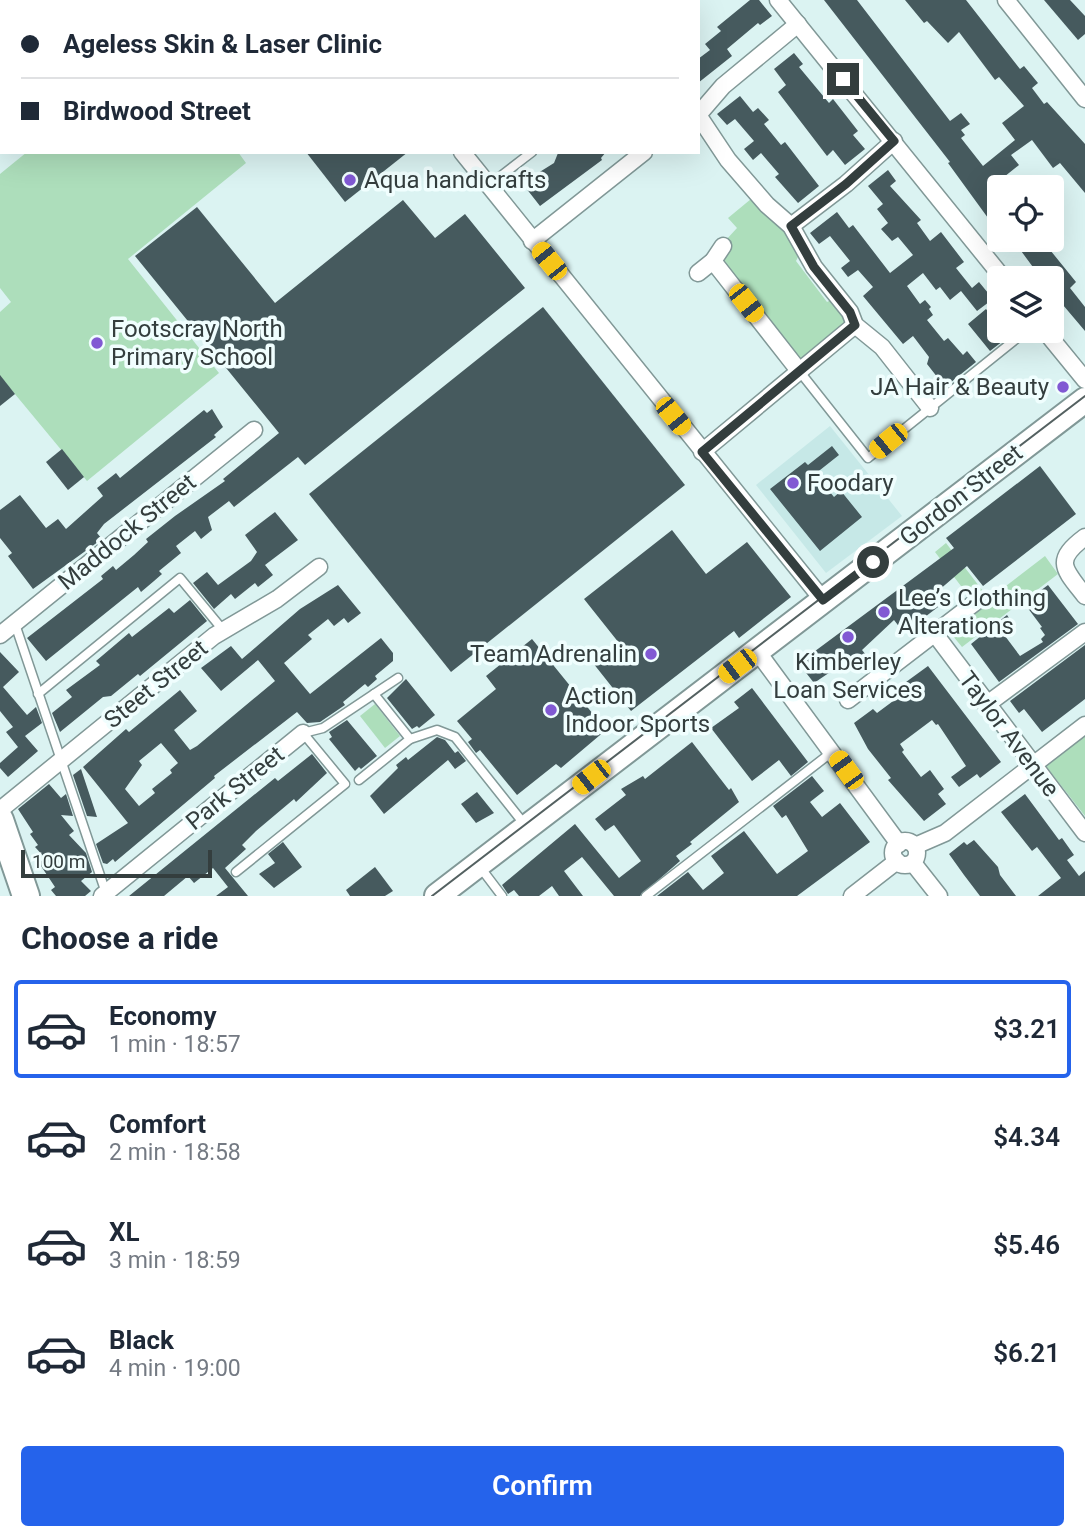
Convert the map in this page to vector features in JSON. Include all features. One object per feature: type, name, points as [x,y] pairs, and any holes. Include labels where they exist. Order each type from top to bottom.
[{"type":"highway","points":[[0,820],[26,896]]},
{"type":"main road","name":"Gordon Street","points":[[437,896],[1085,400]]},
{"type":"street","points":[[778,0],[993,266]]},
{"type":"street","points":[[1006,0],[1085,99]]},
{"type":"street","points":[[700,113],[723,86],[798,24]]},
{"type":"street","points":[[700,118],[728,160],[767,205],[791,226],[814,267],[850,312],[855,325],[882,347],[930,408]]},
{"type":"street","points":[[791,226],[846,184],[894,141]]},
{"type":"street","points":[[463,154],[823,600]]},
{"type":"street","points":[[532,241],[642,154]]},
{"type":"street","points":[[698,273],[713,261],[723,246]]},
{"type":"street","points":[[713,261],[800,372]]},
{"type":"street","points":[[702,452],[855,325]]},
{"type":"street","points":[[1055,343],[1085,380]]},
{"type":"street","name":"Maddock Street","points":[[0,635],[254,430]]},
{"type":"street","points":[[1085,537],[1071,548],[1063,559],[1066,571],[1085,596]]},
{"type":"street","name":"Steet Street","points":[[0,810],[223,630],[269,604],[319,567]]},
{"type":"street","points":[[848,700],[978,601]]},
{"type":"street","points":[[986,705],[1085,632]]},
{"type":"street","name":"Taylor Avenue","points":[[934,634],[1085,833]]},
{"type":"street","points":[[757,651],[939,896]]},
{"type":"street","points":[[852,896],[906,854],[945,833],[1085,725]]},
{"type":"street","name":"Park Street","points":[[105,895],[303,733]]},
{"type":"lane","points":[[488,186],[529,154]]},
{"type":"lane","points":[[800,372],[868,458],[1011,343]]},
{"type":"lane","points":[[38,694],[180,578],[223,630]]},
{"type":"lane","points":[[14,623],[105,895]]},
{"type":"lane","points":[[236,872],[345,784],[303,733],[323,728],[398,678]]},
{"type":"lane","points":[[374,694],[410,739]]},
{"type":"lane","points":[[359,780],[410,739],[437,730],[455,737],[526,827]]},
{"type":"lane","points":[[646,896],[833,752]]},
{"type":"lane","points":[[478,864],[502,896]]},
{"type":"shaded area","points":[[830,426],[902,516],[826,573],[756,485]]},
{"type":"green space","name":"Footscray North Primary School","points":[[25,154],[239,154],[246,163],[128,259],[219,373],[87,481],[0,376],[0,312],[11,302],[0,288],[0,174]]},
{"type":"green space","points":[[751,199],[787,232],[799,255],[796,261],[827,302],[833,299],[843,312],[845,325],[838,332],[834,331],[808,359],[798,358],[719,261],[725,241],[737,228],[728,218]]},
{"type":"green space","points":[[946,543],[989,599],[1045,556],[1058,574],[962,647],[948,630],[977,607],[935,552]]},
{"type":"green space","points":[[375,704],[400,736],[385,748],[360,716]]},
{"type":"green space","points":[[1085,734],[1085,816],[1045,765]]},
{"type":"building","points":[[750,0],[759,0],[772,16],[760,25],[758,23],[727,49],[732,56],[700,81],[700,58],[710,50],[705,44],[721,31],[717,27]]},
{"type":"building","points":[[824,0],[857,0],[950,121],[961,113],[970,124],[961,130],[965,135],[961,138],[983,166],[1015,140],[1002,123],[1024,106],[999,77],[995,80],[959,32],[948,43],[927,21],[924,23],[905,0],[966,0],[1020,69],[1024,66],[1038,83],[1032,88],[1044,104],[1047,102],[1085,144],[1085,193],[1060,163],[1053,168],[1032,140],[1011,155],[1019,165],[1006,175],[987,175],[987,217],[948,163],[950,162]]},
{"type":"building","points":[[1044,0],[1070,0],[1085,16],[1085,34],[1078,40]]},
{"type":"building","points":[[794,53],[803,64],[799,67],[829,103],[833,99],[858,131],[853,135],[865,149],[845,165],[833,150],[827,156],[778,92],[786,85],[774,69]]},
{"type":"building","points":[[740,96],[753,112],[758,108],[769,120],[764,124],[781,145],[785,142],[819,186],[798,203],[775,177],[779,174],[761,153],[753,160],[744,149],[754,141],[735,119],[727,125],[717,114]]},
{"type":"building","name":"Aqua handicrafts","points":[[308,154],[405,154],[345,202]]},
{"type":"building","points":[[558,154],[604,154],[602,160],[540,206],[522,183],[554,163]]},
{"type":"building","points":[[888,170],[896,181],[890,186],[921,220],[917,223],[930,241],[941,232],[964,262],[956,268],[972,288],[979,282],[987,292],[987,304],[977,311],[961,291],[950,300],[940,287],[936,290],[923,273],[907,286],[920,304],[925,300],[931,307],[929,309],[933,315],[927,320],[944,341],[948,338],[963,355],[967,351],[976,362],[945,387],[927,364],[929,357],[913,336],[903,344],[863,296],[873,287],[858,270],[848,277],[841,268],[850,261],[830,236],[819,244],[810,233],[837,212],[849,228],[853,225],[890,273],[913,255],[898,237],[892,241],[881,229],[888,223],[877,209],[883,204],[868,186]]},
{"type":"building","points":[[403,200],[435,238],[465,214],[525,288],[305,465],[298,457],[234,507],[229,501],[208,517],[212,530],[201,539],[195,531],[176,546],[181,553],[159,571],[162,574],[154,581],[141,592],[138,587],[46,661],[27,638],[103,579],[101,576],[113,566],[116,570],[148,542],[146,539],[225,481],[223,479],[279,433],[135,256],[197,207],[275,303]]},
{"type":"building","points":[[1022,252],[1052,252],[1063,266],[1032,266]]},
{"type":"building","points":[[1064,267],[1076,282],[1070,288],[1085,307],[1085,331],[1064,306]]},
{"type":"building","points":[[543,307],[685,485],[451,672],[309,494]]},
{"type":"building","points":[[986,309],[987,343],[1000,343],[990,351],[968,324]]},
{"type":"building","points":[[0,375],[15,394],[0,406]]},
{"type":"building","points":[[212,409],[223,427],[214,435],[216,437],[104,524],[97,533],[102,539],[33,589],[8,556],[12,553],[0,538],[0,510],[20,495],[46,528],[58,519],[66,529],[103,496],[97,488],[116,473],[120,478],[204,410],[207,413]]},
{"type":"building","points":[[832,446],[839,455],[815,474],[834,497],[841,491],[862,517],[820,551],[770,489],[805,462],[808,465]]},
{"type":"building","points":[[62,449],[84,477],[68,490],[46,462]]},
{"type":"building","points":[[1040,466],[1076,514],[983,586],[967,566],[931,597],[938,607],[904,633],[894,620],[862,650],[870,660],[858,668],[851,658],[814,683],[800,665],[803,660],[954,548],[946,538]]},
{"type":"building","points":[[275,512],[298,540],[265,565],[273,575],[258,587],[255,583],[235,599],[231,594],[214,609],[193,583],[207,572],[218,585],[251,561],[257,552],[245,535]]},
{"type":"building","points":[[672,530],[706,574],[747,542],[791,597],[739,638],[734,631],[631,711],[593,663],[619,643],[584,599]]},
{"type":"building","points":[[338,585],[361,613],[348,623],[344,618],[334,626],[328,619],[308,635],[312,639],[284,663],[310,694],[381,638],[393,653],[393,661],[375,676],[377,679],[368,687],[365,684],[343,702],[345,705],[320,722],[307,723],[297,712],[214,776],[215,778],[115,862],[113,859],[107,864],[103,863],[96,844],[128,823],[83,767],[126,729],[129,732],[180,690],[197,711],[174,730],[190,750],[197,746],[275,681],[258,660],[221,691],[201,668],[231,646],[242,659],[300,609]],"holes":[[[161,743],[178,763],[170,770],[172,773],[152,789],[155,793],[139,806],[125,789],[142,765],[139,761]]]},
{"type":"building","points":[[1048,585],[1078,624],[999,682],[971,644],[1007,615],[1013,624],[1002,632],[1020,656],[1043,642],[1041,639],[1045,635],[1040,628],[1042,627],[1024,603]]},
{"type":"building","points":[[190,600],[207,621],[140,676],[138,674],[111,696],[103,697],[60,732],[52,713],[72,697],[66,690],[100,665],[96,661],[129,633],[132,637],[169,608],[174,613]]},
{"type":"building","points":[[532,639],[606,730],[561,768],[556,764],[517,795],[480,750],[476,753],[468,742],[472,739],[457,721],[496,689],[486,676]]},
{"type":"building","points":[[1085,645],[1085,699],[1042,732],[1024,709],[1019,713],[1010,701]]},
{"type":"building","points":[[0,652],[19,672],[3,687],[27,715],[36,707],[42,723],[25,736],[38,751],[8,777],[0,768],[0,763],[18,747],[6,732],[13,727],[0,711]]},
{"type":"building","points":[[928,666],[1001,762],[980,778],[977,774],[959,787],[951,777],[966,766],[938,724],[932,720],[900,744],[904,750],[902,752],[921,777],[930,770],[944,789],[938,794],[946,804],[924,821],[888,780],[891,778],[868,749],[854,723],[873,709],[877,713],[908,690],[906,682]]},
{"type":"building","points":[[406,679],[435,715],[419,728],[417,726],[412,729],[387,698]]},
{"type":"building","points":[[752,688],[808,762],[791,776],[779,760],[752,781],[711,728],[739,708],[734,702]]},
{"type":"building","points":[[347,720],[377,756],[355,771],[329,739],[332,737],[329,732]]},
{"type":"building","points":[[437,737],[445,740],[455,753],[458,751],[466,761],[455,769],[448,760],[384,814],[370,796],[398,768],[396,765],[406,757],[408,760]]},
{"type":"building","points":[[692,742],[729,790],[731,788],[739,802],[690,842],[692,844],[676,856],[680,861],[640,896],[614,896],[582,857],[564,871],[583,896],[559,896],[552,886],[539,896],[519,896],[514,890],[508,894],[502,885],[575,824],[619,878],[641,861],[614,825],[605,831],[595,819],[626,795],[621,789],[643,776],[645,779]]},
{"type":"building","points":[[312,754],[327,773],[296,802],[294,799],[256,831],[242,845],[246,849],[225,868],[248,896],[216,896],[228,887],[213,868],[194,883],[188,876],[164,896],[129,896],[275,778],[278,781]]},
{"type":"building","points":[[81,769],[97,817],[87,816],[73,775]]},
{"type":"building","points":[[812,776],[824,791],[810,802],[822,817],[840,803],[870,842],[797,896],[657,896],[688,872],[703,890],[724,873],[711,856],[744,831],[777,874],[808,851],[786,815],[782,818],[773,806]]},
{"type":"building","points":[[49,784],[61,798],[66,794],[73,816],[61,815],[74,831],[69,835],[86,853],[92,872],[81,881],[91,891],[85,896],[56,896],[51,890],[55,887],[39,863],[45,858],[35,847],[38,845],[30,834],[33,832],[18,809]]},
{"type":"building","points":[[477,792],[494,813],[476,823],[461,804]]},
{"type":"building","points":[[1025,794],[1059,840],[1062,838],[1074,855],[1067,860],[1079,876],[1085,871],[1085,896],[1038,896],[1061,878],[1037,847],[1032,851],[1001,812]]},
{"type":"building","points":[[974,840],[998,867],[1000,875],[1016,896],[980,896],[964,875],[949,854],[964,842],[967,845]]},
{"type":"building","points":[[283,842],[302,867],[274,888],[259,874],[275,863],[268,854]]},
{"type":"building","points":[[375,867],[393,891],[385,896],[350,896],[346,890]]},
{"type":"tram line","points":[[432,896],[1085,396]]},
{"type":"place","name":"Aqua handicrafts","points":[[350,180]]},
{"type":"place","name":"Footscray North Primary School","points":[[97,343]]},
{"type":"place","name":"JA Hair & Beauty","points":[[1063,387]]},
{"type":"place","name":"Foodary","points":[[793,483]]},
{"type":"place","name":"Lee’s Clothing Alterations","points":[[884,612]]},
{"type":"place","name":"Kimberley Loan Services","points":[[848,637]]},
{"type":"place","name":"Team Adrenalin","points":[[651,654]]},
{"type":"place","name":"Action Indoor Sports","points":[[551,710]]},
{"type":"route","points":[[843,79],[894,141],[846,184],[791,226],[814,267],[850,312],[855,325],[702,452],[823,600],[873,562]]}]
